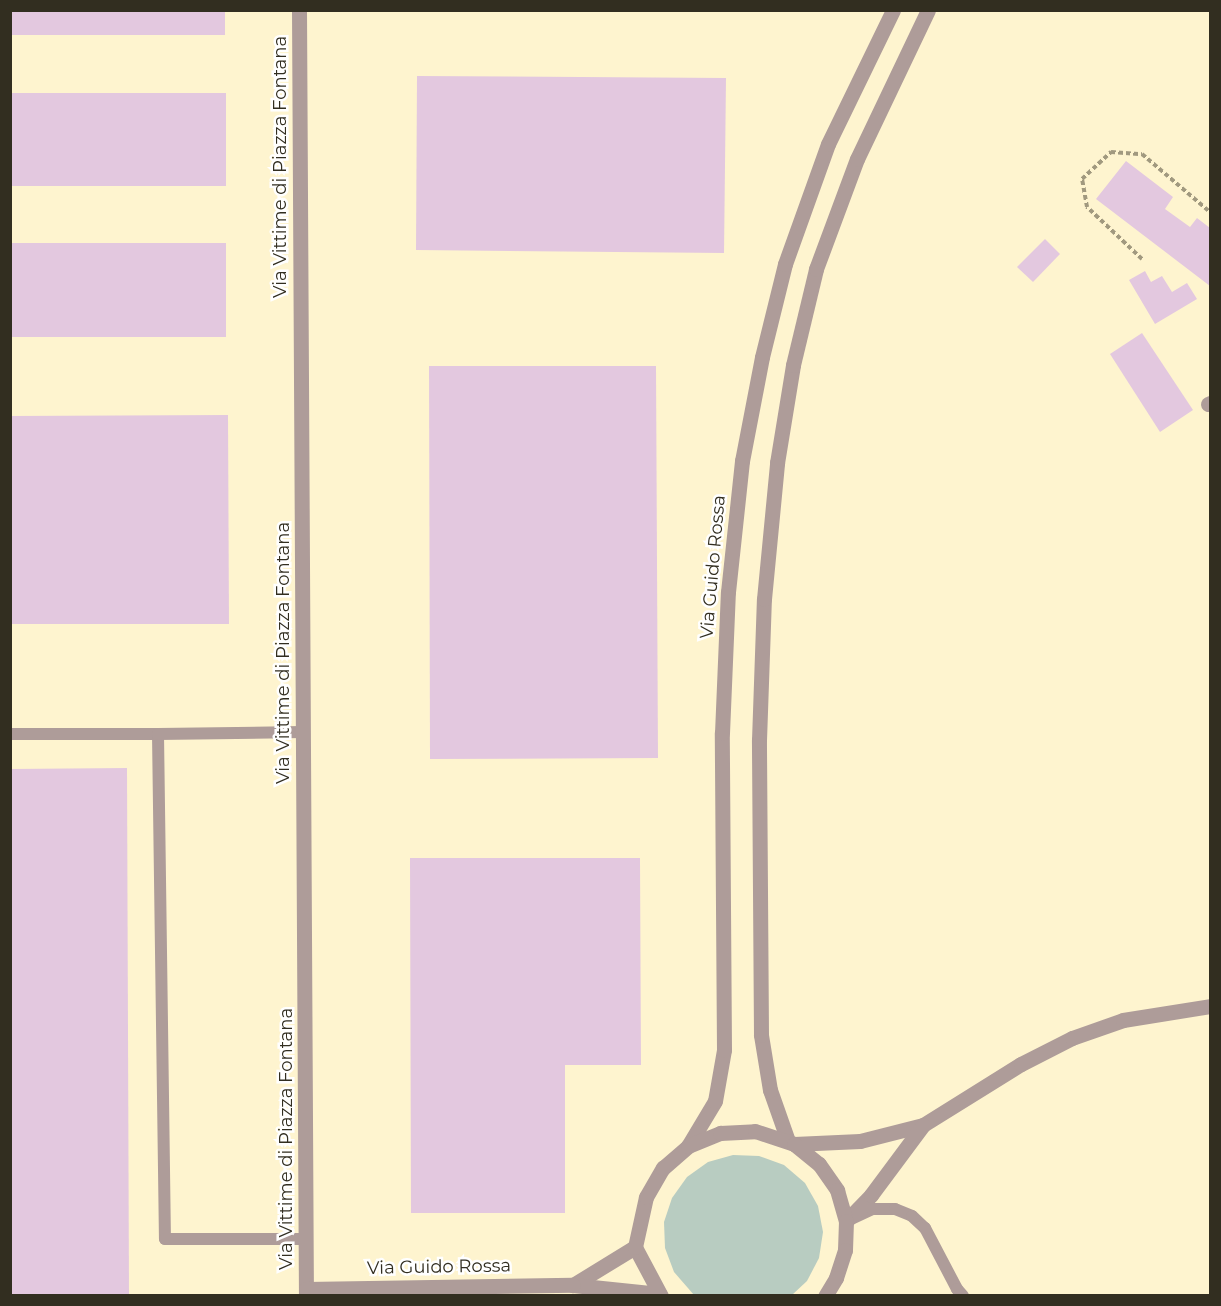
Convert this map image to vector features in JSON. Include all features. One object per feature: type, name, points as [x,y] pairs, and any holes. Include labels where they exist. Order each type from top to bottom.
[{"type":"street","name":"Via Vittime di Piazza Fontana","points":[[299,10],[306,1292]]},
{"type":"street","name":"Via Guido Rossa","points":[[660,1295],[635,1247],[646,1197],[663,1168],[688,1146],[715,1101],[724,1050],[722,733],[728,592],[742,461],[762,357],[785,264],[828,144],[892,10]]},
{"type":"street","points":[[928,10],[857,159],[816,269],[793,365],[777,463],[764,599],[759,740],[761,1035],[770,1090],[791,1142],[860,1141],[923,1125],[1021,1064],[1072,1038],[1123,1020],[1210,1006]]},
{"type":"street","points":[[846,1221],[871,1195],[923,1125]]},
{"type":"street","name":"Via Guido Rossa","points":[[688,1146],[720,1133],[754,1131],[791,1142],[819,1164],[837,1190],[846,1221],[845,1250],[836,1278],[825,1296]]},
{"type":"street","points":[[573,1285],[635,1247]]},
{"type":"street","name":"Via Guido Rossa","points":[[306,1292],[573,1285],[660,1295]]},
{"type":"lane","points":[[10,734],[303,732]]},
{"type":"lane","points":[[158,734],[165,1239],[306,1239]]},
{"type":"lane","points":[[846,1221],[872,1209],[895,1209],[912,1216],[925,1228],[957,1289],[963,1296]]},
{"type":"path","points":[[1142,259],[1087,207],[1082,179],[1111,152],[1142,154],[1210,212]]},
{"type":"green space","points":[[733,1155],[759,1156],[784,1165],[805,1183],[818,1206],[823,1232],[819,1258],[807,1281],[792,1295],[694,1295],[674,1272],[665,1248],[664,1222],[672,1198],[687,1177],[708,1162]]},
{"type":"building","points":[[10,10],[225,10],[225,35],[10,35]]},
{"type":"building","points":[[417,76],[726,78],[724,253],[416,250]]},
{"type":"building","points":[[10,93],[226,93],[226,186],[10,186]]},
{"type":"building","points":[[1126,161],[1173,197],[1165,209],[1190,227],[1197,218],[1210,228],[1210,286],[1096,199]]},
{"type":"building","points":[[1045,239],[1060,254],[1033,282],[1017,267]]},
{"type":"building","points":[[10,243],[226,243],[226,337],[10,337]]},
{"type":"building","points":[[1145,271],[1151,282],[1162,276],[1172,292],[1187,283],[1197,299],[1155,324],[1129,280]]},
{"type":"building","points":[[1142,333],[1193,410],[1160,432],[1110,354]]},
{"type":"building","points":[[429,366],[656,366],[658,758],[430,759]]},
{"type":"building","points":[[228,415],[229,624],[10,624],[10,416]]},
{"type":"building","points":[[127,768],[129,1296],[10,1296],[10,769]]},
{"type":"building","points":[[410,858],[640,858],[641,1065],[565,1065],[565,1213],[411,1213]]}]
